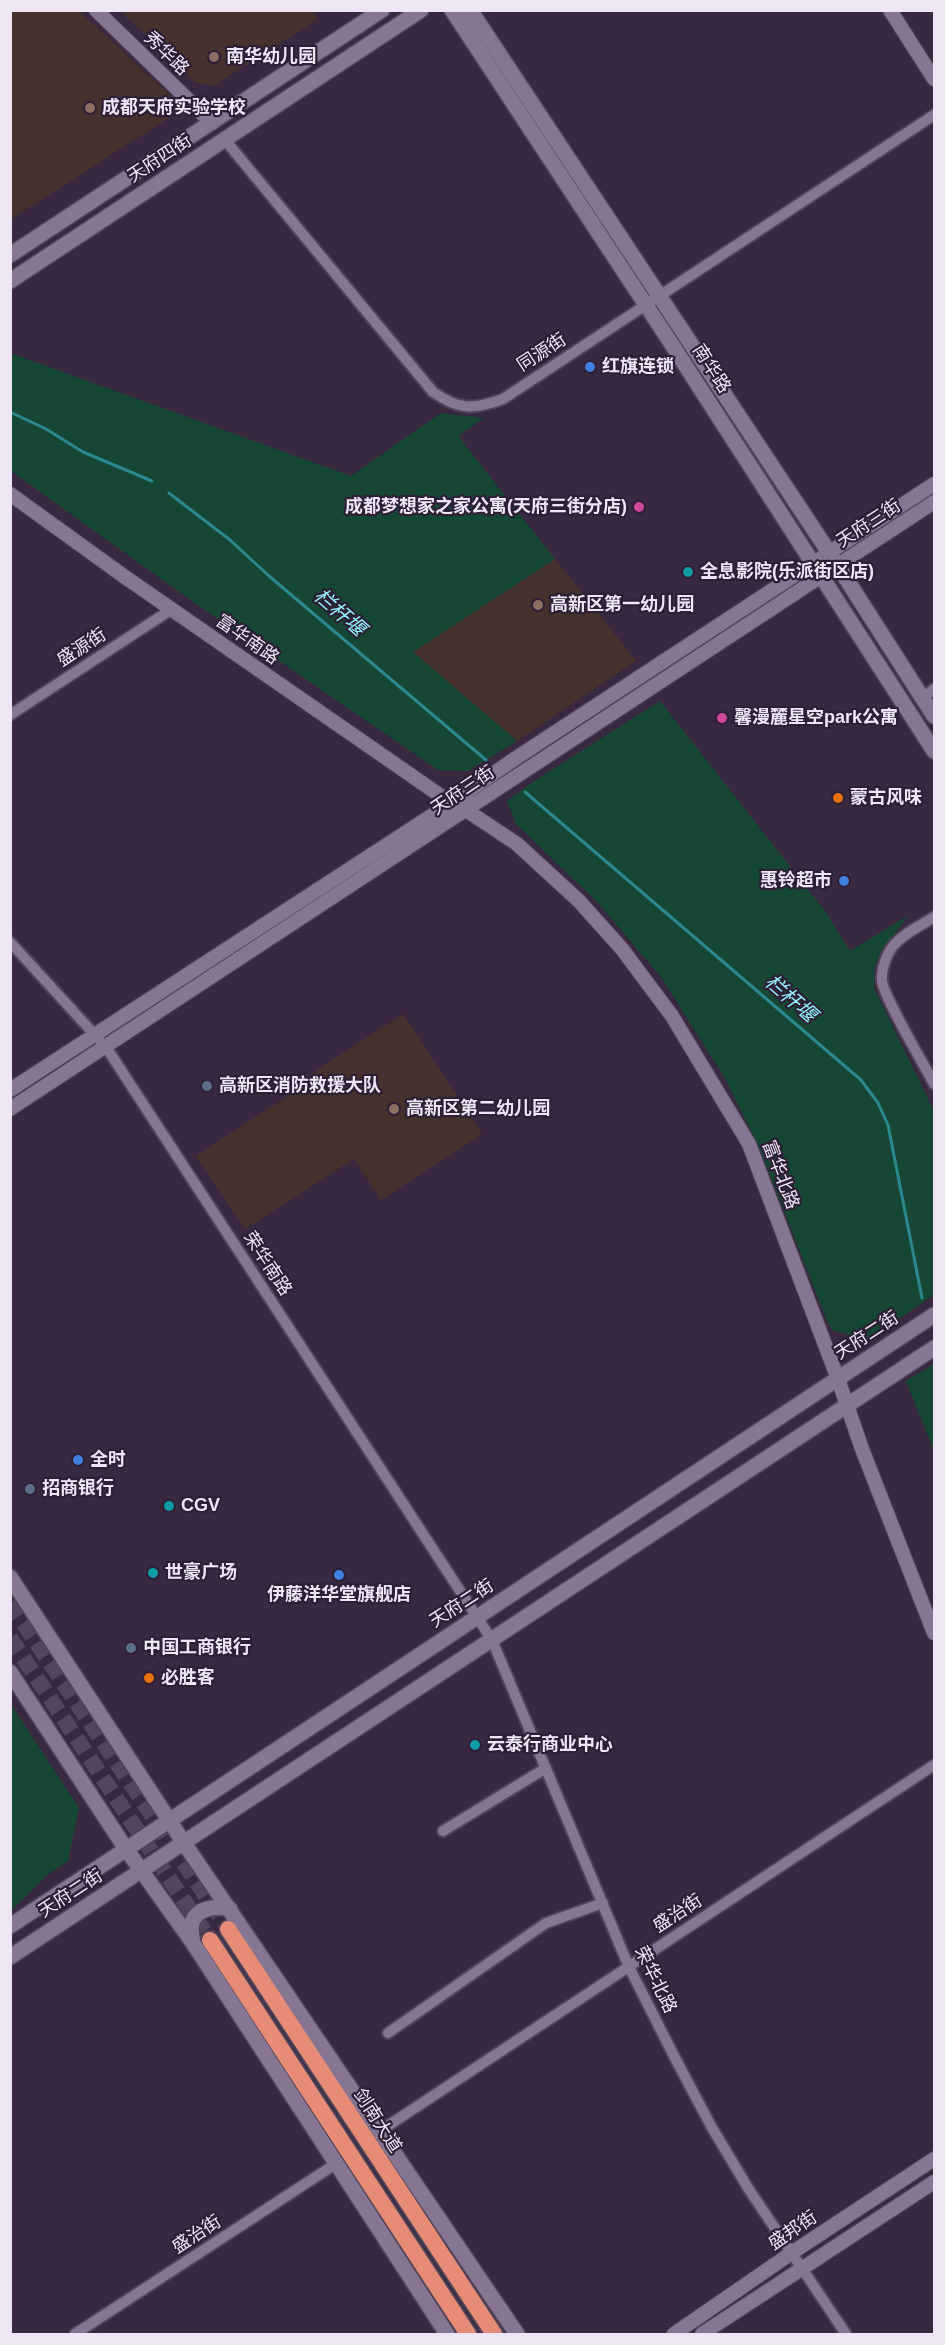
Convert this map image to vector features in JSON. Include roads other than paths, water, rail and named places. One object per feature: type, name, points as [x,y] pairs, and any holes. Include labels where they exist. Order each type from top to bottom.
[{"type":"highway","name":"剑南大道","points":[[228,1929],[494,2334]]},
{"type":"highway","points":[[210,1940],[468,2334]]},
{"type":"main road","name":"天府四街","points":[[10,255],[382,10]]},
{"type":"main road","name":"天府四街","points":[[10,281],[421,10]]},
{"type":"main road","name":"南华路","points":[[452,10],[934,751]]},
{"type":"main road","name":"南华路","points":[[470,10],[833,560],[929,694],[934,716]]},
{"type":"main road","name":"天府二街","points":[[10,1926],[934,1316]]},
{"type":"main road","name":"天府二街","points":[[10,1957],[934,1348]]},
{"type":"main road","points":[[10,1577],[184,1843],[517,2334]]},
{"type":"main road","points":[[10,1672],[126,1850],[193,1943],[447,2334]]},
{"type":"main road","points":[[193,1943],[191,1925],[197,1914],[211,1907],[219,1906],[230,1909]]},
{"type":"street","name":"秀华路","points":[[96,10],[212,123]]},
{"type":"street","points":[[890,10],[934,79]]},
{"type":"street","name":"同源街","points":[[225,140],[433,392],[449,403],[484,406],[503,399],[934,115]]},
{"type":"street","name":"天府三街","points":[[10,1109],[528,769],[833,560],[934,484]]},
{"type":"street","name":"富华南路","points":[[10,494],[451,803],[466,810]]},
{"type":"street","name":"天府三街","points":[[833,560],[934,502]]},
{"type":"street","name":"天府三街","points":[[10,1090],[451,803],[516,758],[818,570]]},
{"type":"street","name":"盛源街","points":[[10,715],[172,609]]},
{"type":"street","name":"富华北路","points":[[466,810],[517,844],[579,901],[622,949],[672,1016],[749,1144],[848,1405],[862,1449],[934,1633]]},
{"type":"street","points":[[934,917],[892,947],[886,958],[882,979],[889,999],[934,1084]]},
{"type":"street","name":"荣华南路","points":[[10,942],[106,1047],[477,1617]]},
{"type":"street","name":"荣华北路","points":[[477,1617],[492,1640],[629,1967],[711,2126],[748,2188],[846,2334]]},
{"type":"street","name":"盛治街","points":[[380,2131],[934,1765]]},
{"type":"street","points":[[443,1831],[546,1768]]},
{"type":"street","points":[[388,2033],[546,1923],[603,1903]]},
{"type":"street","name":"盛邦街","points":[[674,2334],[934,2159]]},
{"type":"street","name":"盛治街","points":[[75,2334],[337,2163]]},
{"type":"street","name":"盛邦街","points":[[702,2334],[934,2182]]},
{"type":"waterway","name":"栏杆堰","points":[[10,412],[46,429],[83,452],[152,481]]},
{"type":"waterway","name":"栏杆堰","points":[[169,493],[230,540],[269,576],[486,760]]},
{"type":"waterway","name":"栏杆堰","points":[[525,792],[861,1080],[878,1103],[888,1125],[922,1298]]},
{"type":"tunnel","points":[[10,1603],[228,1929]]},
{"type":"tunnel","points":[[10,1638],[210,1940]]},
{"type":"place","name":"南华幼儿园","points":[[214,57]]},
{"type":"place","name":"成都天府实验学校","points":[[90,108]]},
{"type":"place","name":"红旗连锁","points":[[590,367]]},
{"type":"place","name":"成都梦想家之家公寓(天府三街分店)","points":[[639,507]]},
{"type":"place","name":"全息影院(乐派街区店)","points":[[688,572]]},
{"type":"place","name":"高新区第一幼儿园","points":[[538,605]]},
{"type":"place","name":"馨漫麓星空park公寓","points":[[722,718]]},
{"type":"place","name":"蒙古风味","points":[[838,798]]},
{"type":"place","name":"惠铃超市","points":[[844,881]]},
{"type":"place","name":"高新区消防救援大队","points":[[207,1086]]},
{"type":"place","name":"高新区第二幼儿园","points":[[394,1109]]},
{"type":"place","name":"全时","points":[[78,1460]]},
{"type":"place","name":"招商银行","points":[[30,1489]]},
{"type":"place","name":"CGV","points":[[169,1506]]},
{"type":"place","name":"世豪广场","points":[[153,1573]]},
{"type":"place","name":"伊藤洋华堂旗舰店","points":[[339,1575]]},
{"type":"place","name":"中国工商银行","points":[[131,1648]]},
{"type":"place","name":"必胜客","points":[[149,1678]]},
{"type":"place","name":"云泰行商业中心","points":[[475,1745]]}]
